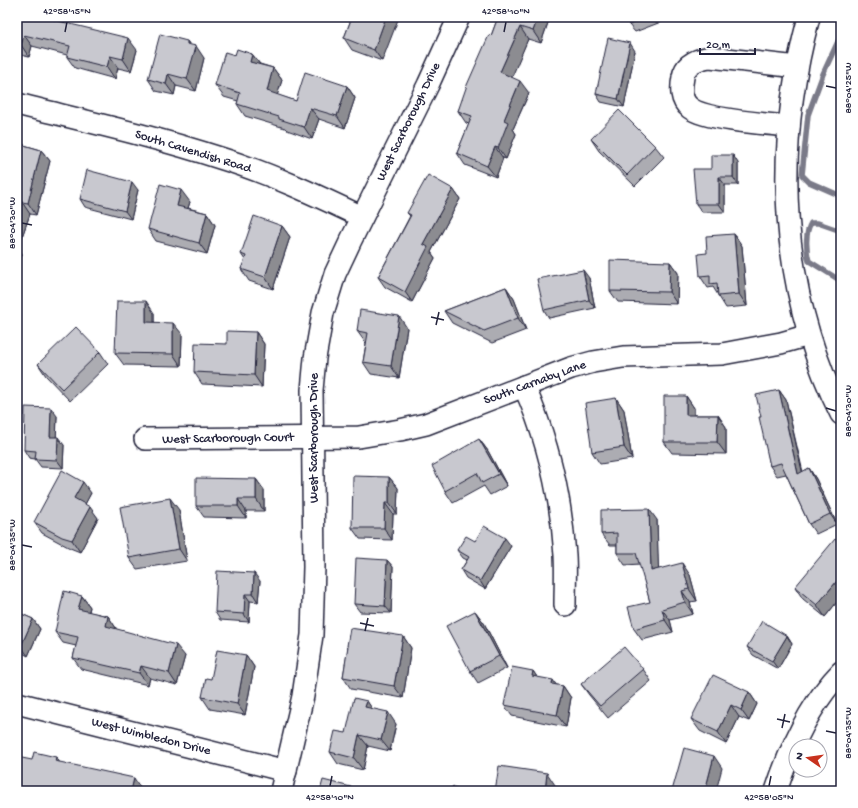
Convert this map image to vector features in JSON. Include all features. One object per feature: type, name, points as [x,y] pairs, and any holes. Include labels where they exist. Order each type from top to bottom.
[{"type":"street","name":"West Scarborough Drive","points":[[283,781],[304,696],[312,635],[314,567],[312,390],[315,358],[323,313],[335,274],[428,85],[459,17]]},
{"type":"street","points":[[809,17],[797,67],[789,126],[786,165],[788,217],[797,283],[809,335],[831,395],[841,414]]},
{"type":"street","points":[[789,126],[743,121],[702,114],[690,108],[685,102],[681,88],[684,74],[688,67],[698,59],[710,57],[797,67]]},
{"type":"street","name":"South Cavendish Road","points":[[17,104],[163,141],[220,158],[265,173],[362,217]]},
{"type":"street","name":"South Carnaby Lane","points":[[312,438],[359,437],[419,426],[571,368],[593,362],[623,357],[722,354],[782,343],[809,335]]},
{"type":"street","points":[[524,386],[536,414],[557,486],[565,557],[565,605]]},
{"type":"street","name":"West Scarborough Court","points":[[145,439],[312,438]]},
{"type":"street","points":[[776,791],[786,760],[800,730],[823,693],[841,672]]},
{"type":"street","name":"West Wimbledon Drive","points":[[17,703],[283,781]]},
{"type":"building","points":[[17,17],[54,17],[54,20],[128,38],[123,59],[110,56],[107,67],[67,57],[70,46],[24,35],[21,45],[17,44]]},
{"type":"building","points":[[352,17],[386,17],[374,50],[344,38]]},
{"type":"building","points":[[498,17],[538,17],[533,31],[520,27],[500,72],[520,81],[504,120],[508,122],[498,148],[495,147],[487,166],[457,153],[472,116],[458,111],[467,85],[489,35],[491,36]]},
{"type":"building","points":[[626,17],[648,17],[629,25]]},
{"type":"building","points":[[160,34],[187,41],[187,44],[196,46],[187,79],[168,74],[166,84],[148,79]]},
{"type":"building","points":[[608,38],[630,43],[618,99],[596,94]]},
{"type":"building","points":[[237,49],[252,54],[250,62],[273,68],[267,91],[296,101],[305,72],[347,86],[337,116],[310,108],[304,127],[279,119],[279,117],[237,104],[240,93],[215,85],[225,52],[235,55]]},
{"type":"building","points":[[619,110],[655,146],[627,175],[591,139]]},
{"type":"building","points":[[17,143],[41,150],[28,203],[22,202],[17,216]]},
{"type":"building","points":[[711,155],[733,155],[733,177],[719,177],[719,204],[696,204],[693,169],[711,169]]},
{"type":"building","points":[[87,170],[132,182],[125,211],[80,199]]},
{"type":"building","points":[[428,175],[453,189],[423,244],[428,247],[405,292],[378,277],[411,215],[407,213]]},
{"type":"building","points":[[160,184],[181,190],[177,206],[207,213],[199,243],[148,229]]},
{"type":"building","points":[[254,216],[282,226],[265,277],[241,269],[246,256],[241,254]]},
{"type":"building","points":[[734,234],[739,294],[718,296],[717,283],[710,284],[710,275],[700,276],[698,254],[707,253],[706,236]]},
{"type":"building","points":[[610,260],[670,262],[669,292],[610,291]]},
{"type":"building","points":[[583,270],[589,300],[544,310],[537,279]]},
{"type":"building","points":[[506,287],[518,318],[484,331],[444,311]]},
{"type":"building","points":[[117,301],[146,301],[146,322],[173,323],[173,354],[115,353]]},
{"type":"building","points":[[360,310],[399,316],[391,366],[363,362],[368,333],[357,331]]},
{"type":"building","points":[[76,327],[100,352],[62,389],[38,364]]},
{"type":"building","points":[[227,331],[256,332],[254,375],[194,372],[195,343],[227,344]]},
{"type":"building","points":[[779,390],[798,474],[809,468],[830,514],[809,524],[781,463],[770,466],[759,417],[761,417],[756,395]]},
{"type":"building","points":[[664,396],[686,396],[686,415],[718,415],[717,442],[664,442]]},
{"type":"building","points":[[616,398],[624,447],[592,452],[585,403]]},
{"type":"building","points":[[25,407],[51,408],[50,437],[58,437],[57,460],[35,459],[36,451],[24,450]]},
{"type":"building","points":[[479,439],[499,474],[482,483],[477,473],[445,491],[432,466]]},
{"type":"building","points":[[62,470],[83,482],[74,498],[90,507],[72,540],[62,537],[34,522]]},
{"type":"building","points":[[353,476],[389,477],[389,503],[385,503],[384,528],[352,528]]},
{"type":"building","points":[[196,478],[256,479],[256,499],[238,499],[238,506],[196,506]]},
{"type":"building","points":[[170,498],[179,549],[129,558],[120,507]]},
{"type":"building","points":[[649,509],[651,571],[682,563],[689,589],[682,591],[685,602],[662,609],[665,620],[634,629],[628,607],[650,602],[636,553],[617,553],[617,533],[601,534],[601,510]]},
{"type":"building","points":[[484,526],[505,538],[480,581],[461,570],[469,557],[457,550],[466,536],[475,541]]},
{"type":"building","points":[[835,539],[841,544],[841,576],[817,605],[795,587]]},
{"type":"building","points":[[356,558],[387,560],[385,606],[354,604]]},
{"type":"building","points":[[217,571],[254,573],[253,594],[245,594],[244,614],[215,612]]},
{"type":"building","points":[[64,591],[82,596],[78,609],[108,616],[106,626],[176,645],[169,673],[141,666],[139,673],[73,658],[78,637],[55,632]]},
{"type":"building","points":[[475,611],[499,656],[470,671],[446,626]]},
{"type":"building","points":[[17,612],[33,619],[21,646],[17,644]]},
{"type":"building","points":[[762,621],[787,636],[772,661],[747,647]]},
{"type":"building","points":[[350,628],[403,636],[394,686],[343,677]]},
{"type":"building","points":[[624,647],[643,669],[600,706],[581,684]]},
{"type":"building","points":[[217,650],[246,655],[237,704],[202,697],[206,678],[211,679]]},
{"type":"building","points":[[512,667],[533,671],[532,676],[553,680],[552,684],[563,686],[557,715],[504,705]]},
{"type":"building","points":[[713,675],[749,692],[741,710],[731,705],[718,732],[691,719]]},
{"type":"building","points":[[354,698],[367,701],[365,707],[388,712],[381,740],[359,735],[354,758],[330,752],[335,731],[346,733]]},
{"type":"building","points":[[684,748],[714,756],[705,791],[672,791]]},
{"type":"building","points":[[34,752],[56,757],[55,761],[134,778],[131,791],[17,791],[17,757],[32,760]]},
{"type":"building","points":[[499,766],[547,773],[545,791],[495,791]]},
{"type":"building","points":[[323,780],[359,789],[359,791],[320,791]]},
{"type":"building","points":[[453,786],[459,791],[449,791]]},
{"type":"building","points":[[581,787],[586,791],[578,791]]},
{"type":"waterway","points":[[841,35],[823,74],[808,115],[802,175],[809,182],[841,196]]},
{"type":"waterway","points":[[841,231],[818,223],[811,223],[808,231],[807,242],[809,261],[841,281]]}]
